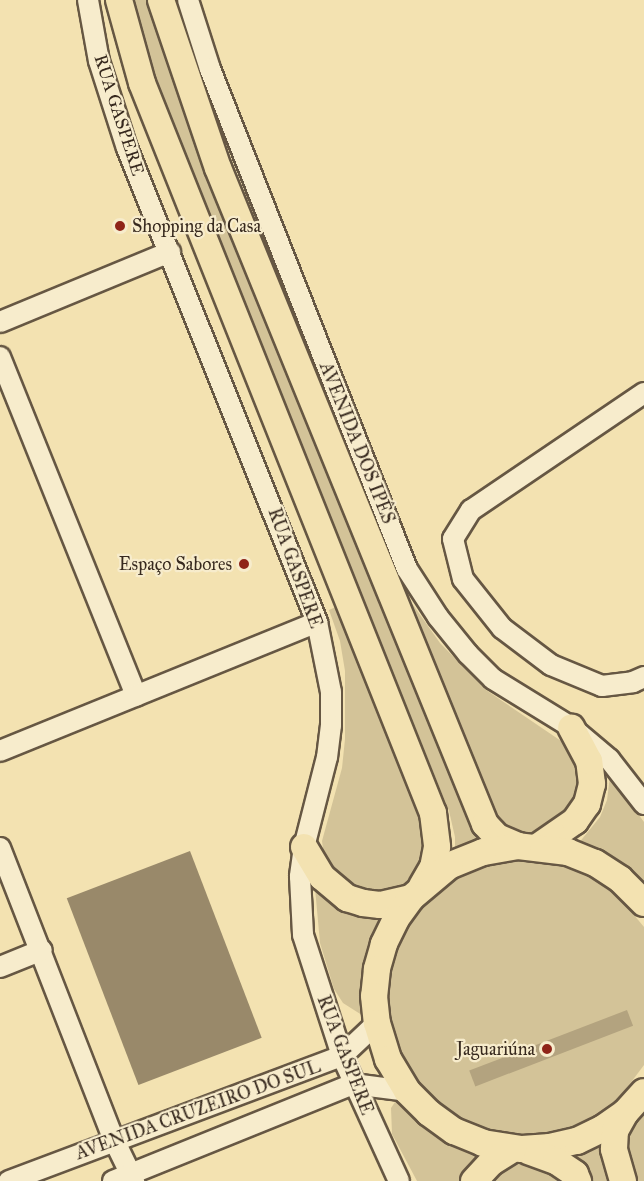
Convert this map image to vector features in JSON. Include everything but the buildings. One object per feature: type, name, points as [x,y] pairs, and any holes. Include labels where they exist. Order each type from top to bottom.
[{"type":"main road","points":[[119,0],[142,83],[433,813],[438,847],[433,867],[396,920],[379,961],[374,996],[377,1023],[388,1059],[407,1091],[429,1113],[454,1131],[483,1143],[518,1149],[556,1161],[574,1174],[578,1181]]},
{"type":"main road","points":[[161,0],[218,168],[485,824],[497,837],[528,846],[568,852],[596,863],[620,879],[644,903]]},
{"type":"main road","points":[[304,847],[322,877],[347,898],[363,903],[381,904],[416,892],[461,861],[483,852],[528,846],[575,821],[587,804],[592,784],[590,761],[571,727]]},
{"type":"main road","points":[[474,1181],[492,1162],[518,1149],[550,1147],[577,1141],[602,1129],[637,1103]]},
{"type":"main road","points":[[623,1181],[614,1149],[615,1131],[637,1103]]},
{"type":"street","name":"RUA GASPERE","points":[[88,0],[99,61],[127,148],[317,622],[331,692],[331,725],[327,757],[304,847],[299,903],[303,935],[342,1056],[399,1181]]},
{"type":"street","name":"AVENIDA DOS IPÊS","points":[[188,0],[210,69],[407,569],[438,618],[468,654],[493,679],[571,727],[609,759],[644,804]]},
{"type":"street","points":[[0,322],[170,252]]},
{"type":"street","points":[[0,357],[136,696]]},
{"type":"street","points":[[644,393],[471,510],[453,539],[463,579],[502,628],[551,665],[602,686],[633,682],[644,677]]},
{"type":"street","points":[[0,751],[317,622]]},
{"type":"street","points":[[0,848],[42,950],[114,1140],[133,1177]]},
{"type":"street","points":[[0,967],[42,950]]},
{"type":"street","name":"AVENIDA CRUZEIRO DO SUL","points":[[9,1181],[342,1056],[377,1023]]},
{"type":"street","name":"AVENIDA CRUZEIRO DO SUL","points":[[113,1181],[133,1177],[353,1084],[407,1091]]},
{"type":"shaded area","points":[[131,0],[148,0],[181,104],[465,811],[482,843],[455,853],[455,837],[449,811],[165,110],[144,52]]},
{"type":"shaded area","points":[[399,585],[440,643],[486,690],[567,745],[584,776],[577,805],[536,836],[510,835],[493,819]]},
{"type":"shaded area","points":[[338,606],[421,815],[428,850],[416,876],[404,886],[372,895],[338,881],[324,856],[322,841],[342,768],[345,739],[345,671],[340,641],[329,610]]},
{"type":"shaded area","points":[[610,776],[644,822],[644,881],[625,865],[578,844],[600,817],[607,800]]},
{"type":"shaded area","points":[[534,857],[577,868],[614,891],[644,927],[644,1065],[620,1097],[581,1124],[535,1136],[487,1131],[444,1111],[410,1077],[389,1034],[384,987],[394,944],[417,906],[450,877],[490,860]]},
{"type":"shaded area","points":[[315,888],[331,903],[348,913],[385,918],[365,1017],[343,1003],[334,989],[320,943]]},
{"type":"shaded area","points":[[627,1010],[633,1026],[475,1086],[469,1071]]},
{"type":"shaded area","points":[[397,1099],[432,1131],[477,1156],[459,1181],[417,1181],[392,1134],[391,1108]]},
{"type":"shaded area","points":[[644,1115],[644,1181],[635,1181],[625,1151],[627,1135]]},
{"type":"shaded area","points":[[601,1144],[602,1157],[611,1181],[593,1181],[583,1163],[574,1154]]},
{"type":"shaded area","points":[[534,1161],[565,1181],[486,1181],[504,1167]]},
{"type":"place","name":"Shopping da Casa","points":[[120,226]]},
{"type":"place","name":"Espaço Sabores","points":[[244,564]]},
{"type":"place","name":"Jaguariúna","points":[[547,1049]]}]
